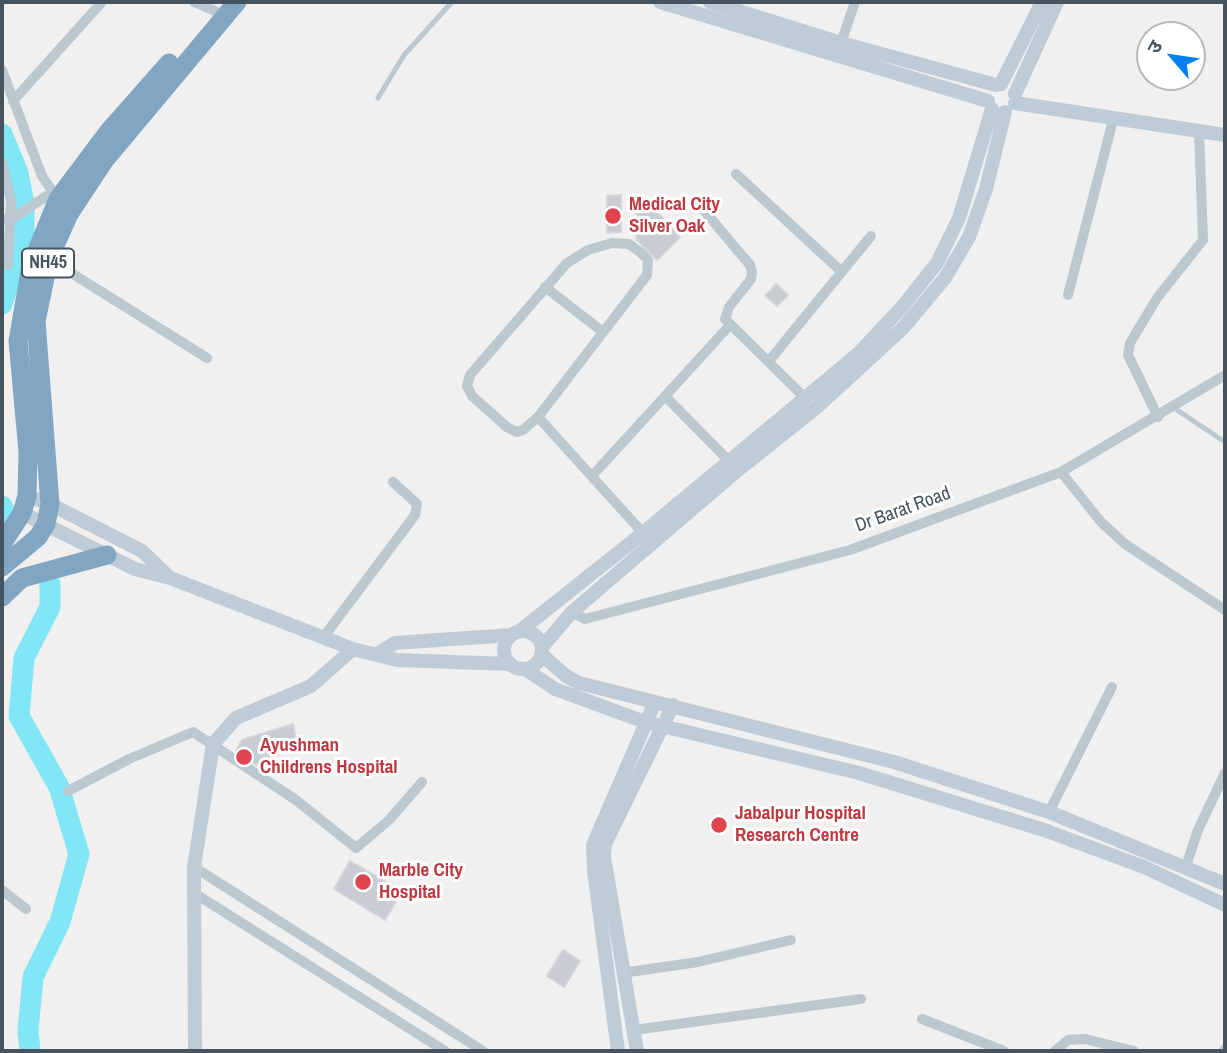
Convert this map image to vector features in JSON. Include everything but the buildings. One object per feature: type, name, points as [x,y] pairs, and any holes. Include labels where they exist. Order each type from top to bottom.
[{"type":"highway","name":"NH45","points":[[46,524],[50,504],[36,321],[60,202],[104,161],[237,2]]},
{"type":"highway","name":"NH45","points":[[25,505],[28,453],[18,341],[32,265],[60,202],[109,131],[219,6]]},
{"type":"highway","points":[[2,544],[25,505]]},
{"type":"highway","points":[[2,567],[38,537],[46,524]]},
{"type":"highway","points":[[2,597],[22,578],[107,555]]},
{"type":"street","points":[[13,101],[102,2]]},
{"type":"street","points":[[194,2],[219,6]]},
{"type":"street","points":[[660,2],[1003,104],[1225,135]]},
{"type":"street","points":[[710,2],[841,43],[1010,87],[960,218],[937,263],[902,307],[858,354],[643,533],[516,633],[503,649],[518,666],[555,689],[645,722],[913,788],[1044,830],[1144,867],[1225,905]]},
{"type":"street","points":[[841,43],[855,2]]},
{"type":"street","points":[[1003,104],[990,92],[999,85],[1042,2]]},
{"type":"street","points":[[25,505],[46,524],[135,569],[170,578],[353,649],[379,653],[397,660],[518,666],[535,664],[542,650],[572,612],[826,400],[902,328],[945,278],[969,237],[986,189],[1003,104],[1058,2]]},
{"type":"street","points":[[2,70],[42,176],[60,202],[5,218]]},
{"type":"street","points":[[1068,295],[1113,120]]},
{"type":"street","points":[[1158,417],[1128,355],[1130,343],[1157,298],[1203,240],[1199,131]]},
{"type":"street","points":[[2,163],[11,201],[5,218],[8,265]]},
{"type":"street","points":[[736,174],[842,272]]},
{"type":"street","points":[[697,202],[750,265],[752,273],[725,314],[730,326],[769,360],[805,398]]},
{"type":"street","points":[[769,360],[872,236]]},
{"type":"street","points":[[612,243],[629,244],[648,260],[647,275],[538,418],[517,432],[507,427],[472,396],[467,386],[470,375],[545,287],[567,263],[588,250],[612,243]]},
{"type":"street","points":[[49,259],[207,358]]},
{"type":"street","points":[[545,287],[603,332]]},
{"type":"street","points":[[592,477],[730,326]]},
{"type":"street","name":"Dr Barat Road","points":[[572,612],[585,619],[849,550],[1061,472],[1174,408],[1225,375]]},
{"type":"street","points":[[667,398],[729,461]]},
{"type":"street","points":[[538,418],[643,533]]},
{"type":"street","points":[[1061,472],[1101,522],[1125,544],[1225,610]]},
{"type":"street","points":[[322,639],[415,515],[417,504],[393,482]]},
{"type":"street","points":[[25,505],[50,504],[142,551],[170,578]]},
{"type":"street","points":[[379,653],[395,643],[516,633],[537,636],[542,650],[566,676],[579,683],[894,762],[1049,812],[1225,884]]},
{"type":"street","points":[[195,1051],[194,867],[213,744],[236,718],[311,686],[353,649]]},
{"type":"street","points":[[1049,812],[1112,687]]},
{"type":"street","points":[[618,1051],[594,871],[593,845],[655,702]]},
{"type":"street","points":[[637,1051],[604,857],[605,844],[673,705]]},
{"type":"street","points":[[68,791],[129,759],[193,732],[296,800],[356,848],[389,820],[422,782]]},
{"type":"street","points":[[1186,866],[1198,830],[1225,773]]},
{"type":"street","points":[[194,867],[483,1051]]},
{"type":"street","points":[[2,890],[26,909]]},
{"type":"street","points":[[194,893],[446,1051]]},
{"type":"street","points":[[622,973],[698,962],[791,940]]},
{"type":"street","points":[[634,1030],[861,999]]},
{"type":"street","points":[[922,1019],[1004,1051]]},
{"type":"street","points":[[1055,1051],[1068,1040],[1085,1039],[1134,1051]]},
{"type":"lane","points":[[378,98],[404,55],[452,2]]},
{"type":"lane","points":[[1174,408],[1225,442]]},
{"type":"waterway","points":[[2,134],[18,173],[24,203],[24,234],[2,304]]},
{"type":"waterway","points":[[2,506],[5,514]]},
{"type":"waterway","points":[[30,1051],[28,1030],[33,977],[60,922],[79,854],[59,787],[19,716],[24,658],[50,607],[50,584]]},
{"type":"place","name":"Medical City Silver Oak","points":[[613,216]]},
{"type":"place","name":"Ayushman Childrens Hospital","points":[[244,757]]},
{"type":"place","name":"Jabalpur Hospital Research Centre","points":[[719,825]]},
{"type":"place","name":"Marble City Hospital","points":[[363,882]]}]
